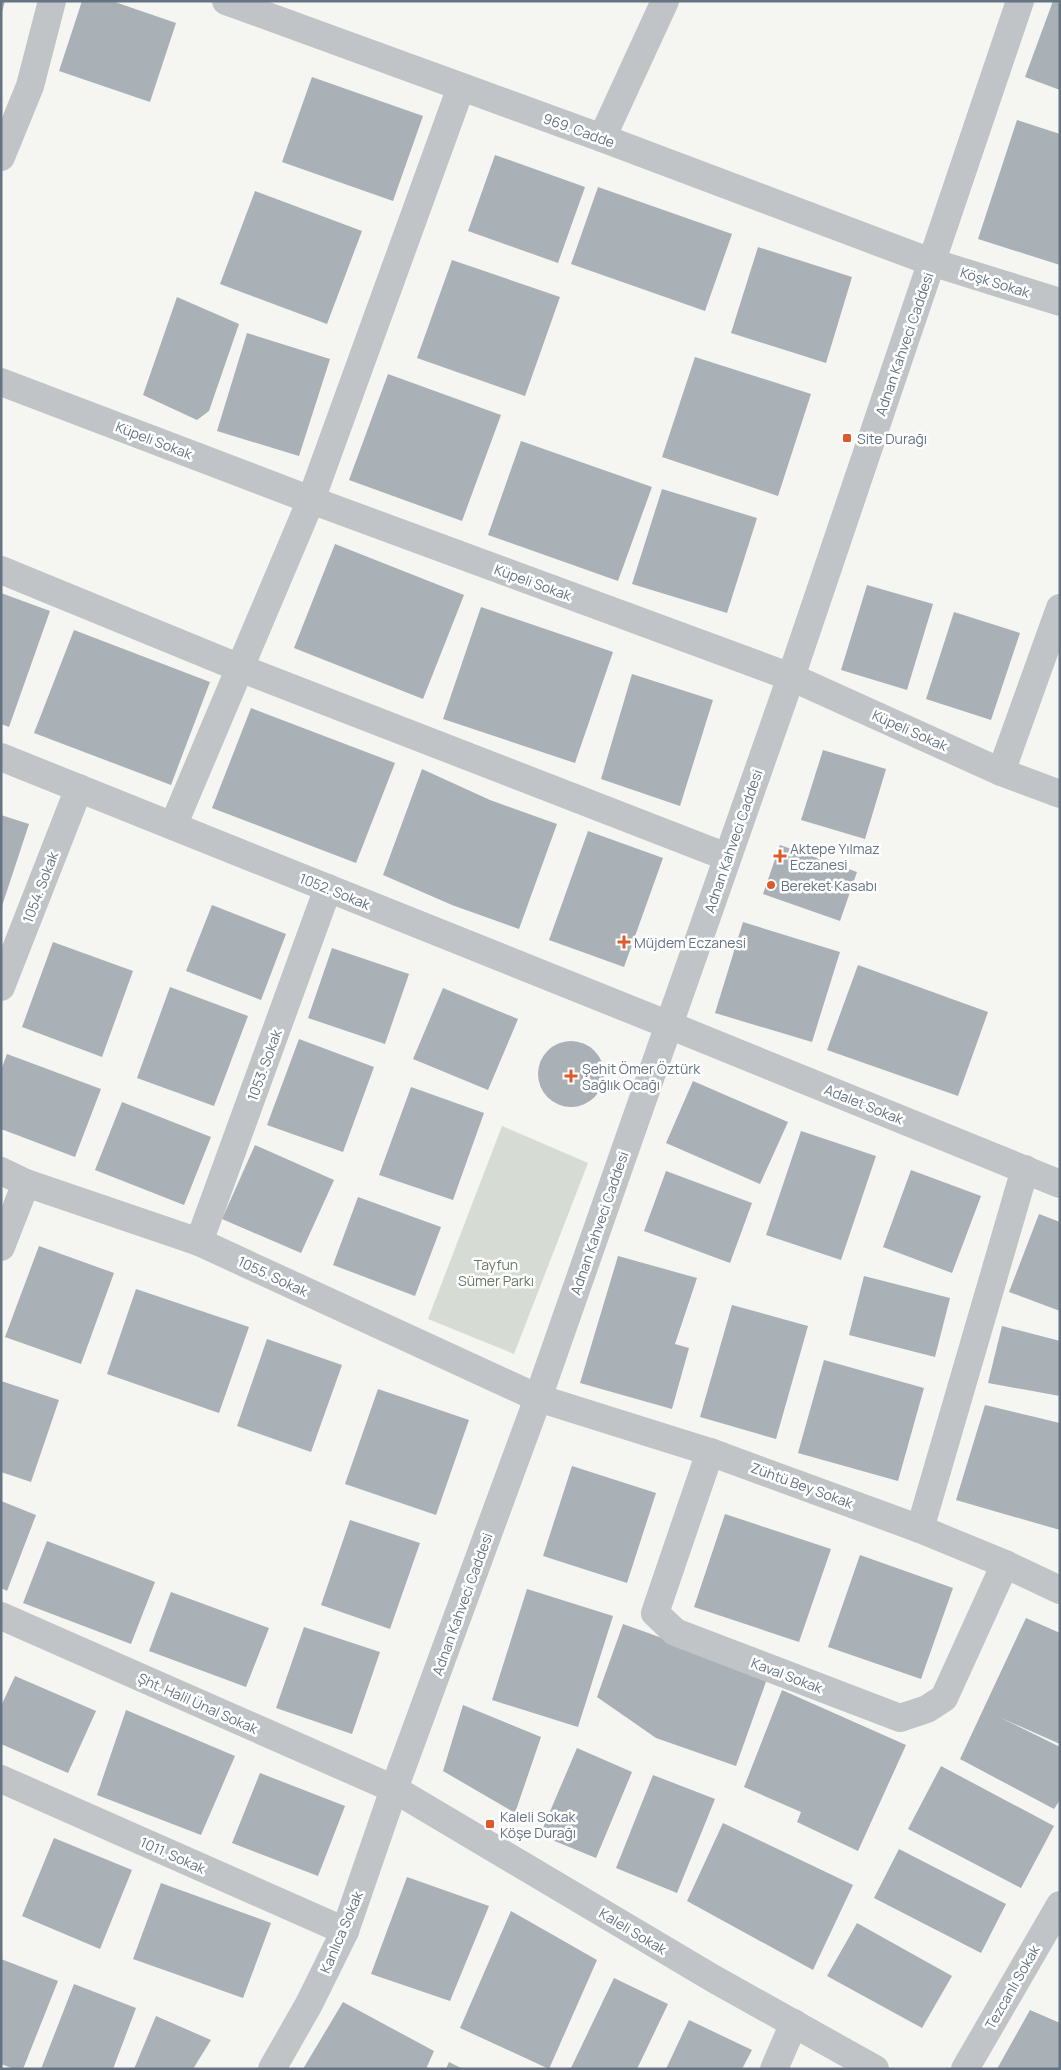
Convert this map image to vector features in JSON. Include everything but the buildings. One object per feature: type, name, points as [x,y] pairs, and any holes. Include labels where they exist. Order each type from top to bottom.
[{"type":"street","points":[[1,157],[30,86],[52,1]]},
{"type":"street","name":"969. Cadde","points":[[226,1],[602,138],[931,262]]},
{"type":"street","points":[[602,138],[666,1]]},
{"type":"street","name":"Adnan Kahveci Caddesi","points":[[394,1789],[538,1398],[791,677],[1020,1]]},
{"type":"street","points":[[173,826],[311,500],[461,87]]},
{"type":"street","name":"Köşk Sokak","points":[[931,262],[1060,302]]},
{"type":"street","name":"Küpeli Sokak","points":[[1,382],[311,500],[791,677],[1001,772],[1060,794]]},
{"type":"street","points":[[1,570],[240,668],[727,856]]},
{"type":"street","points":[[1001,772],[1060,608]]},
{"type":"street","name":"1052. Sokak","points":[[1,757],[669,1025]]},
{"type":"street","name":"1054. Sokak","points":[[1,987],[79,788]]},
{"type":"street","name":"1053. Sokak","points":[[199,1242],[328,888]]},
{"type":"street","name":"Adalet Sokak","points":[[669,1025],[1060,1184]]},
{"type":"street","points":[[920,1528],[1025,1169]]},
{"type":"street","name":"1055. Sokak","points":[[1,1172],[26,1183],[199,1242],[538,1398]]},
{"type":"street","points":[[1,1247],[26,1183]]},
{"type":"street","name":"Zühtü Bey Sokak","points":[[538,1398],[710,1452],[920,1528],[1005,1564],[1060,1590]]},
{"type":"street","name":"Kaval Sokak","points":[[710,1452],[655,1613],[675,1632],[900,1718],[927,1709],[944,1698],[1005,1564]]},
{"type":"street","name":"Şht. Halil Ünal Sokak","points":[[1,1616],[394,1789]]},
{"type":"street","name":"1011. Sokak","points":[[1,1779],[345,1931]]},
{"type":"street","name":"Kanlıca Sokak","points":[[272,2069],[310,2004],[345,1931],[394,1789]]},
{"type":"street","name":"Kaleli Sokak","points":[[394,1789],[714,1979],[875,2069]]},
{"type":"street","name":"Tezcanlı Sokak","points":[[965,2069],[1060,1905]]},
{"type":"street","points":[[774,2069],[794,2023]]},
{"type":"green space","name":"Tayfun Sümer Parkı","points":[[502,1126],[588,1163],[514,1354],[428,1319]]},
{"type":"place","name":"Site Durağı","points":[[847,438]]},
{"type":"place","name":"Aktepe Yılmaz Eczanesi","points":[[780,856]]},
{"type":"place","name":"Bereket Kasabı","points":[[771,885]]},
{"type":"place","name":"Müjdem Eczanesi","points":[[624,942]]},
{"type":"place","name":"Şehit Ömer Öztürk Sağlık Ocağı","points":[[571,1076]]},
{"type":"place","name":"Kaleli Sokak Köşe Durağı","points":[[490,1824]]}]
